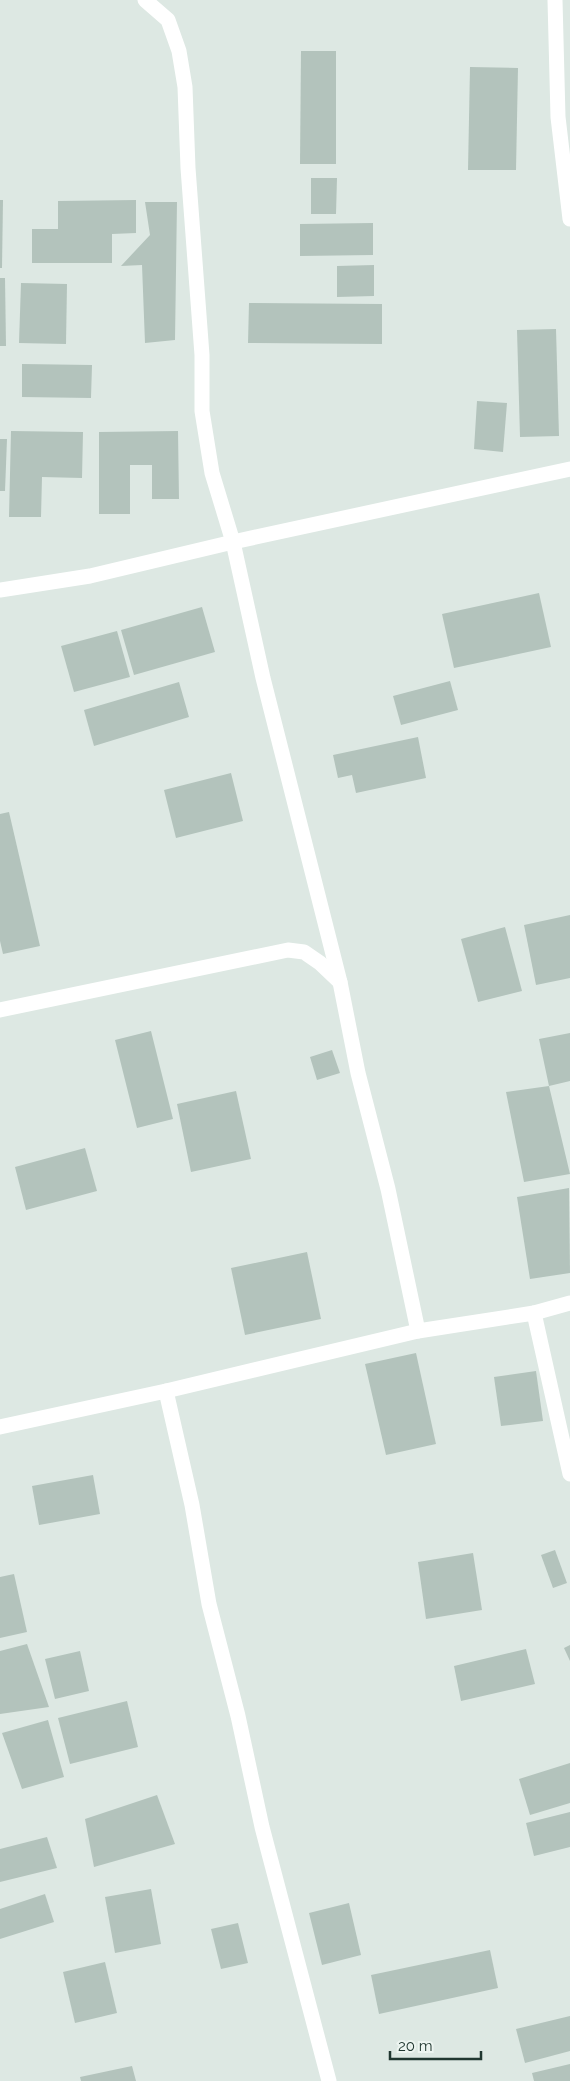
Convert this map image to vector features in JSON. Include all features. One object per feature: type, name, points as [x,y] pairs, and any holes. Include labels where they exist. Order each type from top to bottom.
[{"type":"street","points":[[145,0],[168,20],[179,51],[185,87],[188,168],[202,355],[202,411],[212,473],[233,542],[263,678],[340,982],[358,1073],[388,1189],[418,1331]]},
{"type":"street","points":[[555,0],[558,117],[570,219]]},
{"type":"street","points":[[0,590],[90,576],[233,542],[570,469]]},
{"type":"street","points":[[0,1010],[288,950],[304,952],[340,982]]},
{"type":"street","points":[[0,1427],[166,1391],[418,1331],[534,1313],[570,1303]]},
{"type":"street","points":[[534,1313],[570,1474]]},
{"type":"street","points":[[166,1391],[192,1505],[209,1604],[238,1716],[262,1827],[329,2081]]},
{"type":"building","points":[[301,51],[336,51],[336,164],[300,164]]},
{"type":"building","points":[[470,67],[518,68],[516,170],[468,170]]},
{"type":"building","points":[[311,178],[337,178],[336,214],[311,214]]},
{"type":"building","points":[[0,200],[3,200],[2,268],[0,268]]},
{"type":"building","points":[[136,200],[136,233],[112,234],[112,263],[32,263],[32,229],[58,229],[58,201]]},
{"type":"building","points":[[145,202],[177,202],[175,340],[145,343],[142,265],[121,266],[150,235]]},
{"type":"building","points":[[373,223],[373,255],[300,256],[300,224]]},
{"type":"building","points":[[374,265],[374,296],[337,297],[337,266]]},
{"type":"building","points":[[0,278],[5,278],[6,346],[0,346]]},
{"type":"building","points":[[21,283],[67,284],[66,344],[19,343]]},
{"type":"building","points":[[249,303],[382,304],[382,344],[248,343]]},
{"type":"building","points":[[556,329],[559,436],[520,437],[517,330]]},
{"type":"building","points":[[22,364],[92,365],[91,398],[22,397]]},
{"type":"building","points":[[477,401],[507,403],[503,452],[474,449]]},
{"type":"building","points":[[11,431],[83,432],[82,478],[42,477],[41,517],[9,517]]},
{"type":"building","points":[[178,431],[179,499],[152,499],[152,465],[130,465],[130,514],[99,514],[99,432]]},
{"type":"building","points":[[0,439],[7,439],[5,491],[0,491]]},
{"type":"building","points":[[539,593],[551,647],[454,668],[442,614]]},
{"type":"building","points":[[202,607],[215,652],[134,675],[121,630]]},
{"type":"building","points":[[117,631],[130,677],[74,692],[61,646]]},
{"type":"building","points":[[450,681],[458,710],[401,725],[393,696]]},
{"type":"building","points":[[179,682],[189,717],[94,746],[84,710]]},
{"type":"building","points":[[418,737],[426,778],[356,793],[352,775],[338,778],[333,755]]},
{"type":"building","points":[[231,773],[243,821],[176,838],[164,790]]},
{"type":"building","points":[[9,812],[40,946],[3,954],[0,941],[0,814]]},
{"type":"building","points":[[570,915],[570,978],[536,985],[524,925]]},
{"type":"building","points":[[505,927],[522,991],[478,1002],[461,939]]},
{"type":"building","points":[[151,1031],[173,1119],[137,1128],[115,1040]]},
{"type":"building","points":[[570,1033],[570,1081],[549,1086],[539,1039]]},
{"type":"building","points":[[332,1050],[340,1073],[317,1080],[310,1057]]},
{"type":"building","points":[[549,1086],[570,1174],[524,1182],[506,1092]]},
{"type":"building","points":[[236,1091],[251,1159],[191,1172],[177,1104]]},
{"type":"building","points":[[85,1148],[97,1191],[26,1210],[15,1167]]},
{"type":"building","points":[[569,1188],[570,1273],[530,1279],[517,1197]]},
{"type":"building","points":[[307,1252],[321,1319],[245,1335],[231,1268]]},
{"type":"building","points":[[416,1353],[436,1444],[386,1455],[365,1364]]},
{"type":"building","points":[[536,1371],[543,1421],[501,1426],[494,1377]]},
{"type":"building","points":[[93,1475],[100,1514],[39,1525],[32,1486]]},
{"type":"building","points":[[555,1550],[567,1583],[553,1588],[541,1555]]},
{"type":"building","points":[[473,1553],[482,1610],[426,1619],[418,1562]]},
{"type":"building","points":[[14,1574],[27,1632],[0,1638],[0,1577]]},
{"type":"building","points":[[27,1644],[49,1707],[0,1714],[0,1651]]},
{"type":"building","points":[[570,1645],[570,1661],[564,1648]]},
{"type":"building","points":[[526,1649],[535,1684],[461,1701],[454,1666]]},
{"type":"building","points":[[80,1651],[89,1691],[55,1699],[45,1659]]},
{"type":"building","points":[[127,1701],[138,1747],[70,1764],[58,1718]]},
{"type":"building","points":[[48,1720],[64,1777],[22,1789],[2,1733]]},
{"type":"building","points":[[570,1763],[570,1803],[530,1815],[519,1779]]},
{"type":"building","points":[[157,1795],[175,1844],[94,1867],[85,1819]]},
{"type":"building","points":[[570,1812],[570,1847],[534,1856],[526,1823]]},
{"type":"building","points":[[47,1837],[57,1868],[0,1882],[0,1849]]},
{"type":"building","points":[[151,1889],[161,1944],[115,1953],[105,1897]]},
{"type":"building","points":[[45,1894],[54,1922],[0,1939],[0,1909]]},
{"type":"building","points":[[349,1903],[361,1955],[322,1965],[309,1913]]},
{"type":"building","points":[[238,1923],[248,1963],[221,1969],[211,1929]]},
{"type":"building","points":[[490,1950],[498,1988],[379,2014],[371,1975]]},
{"type":"building","points":[[105,1962],[117,2013],[75,2023],[63,1972]]},
{"type":"building","points":[[570,2016],[570,2051],[525,2063],[516,2029]]},
{"type":"building","points":[[570,2064],[570,2081],[534,2081],[532,2073]]},
{"type":"building","points":[[132,2066],[136,2081],[81,2081],[80,2077]]}]
